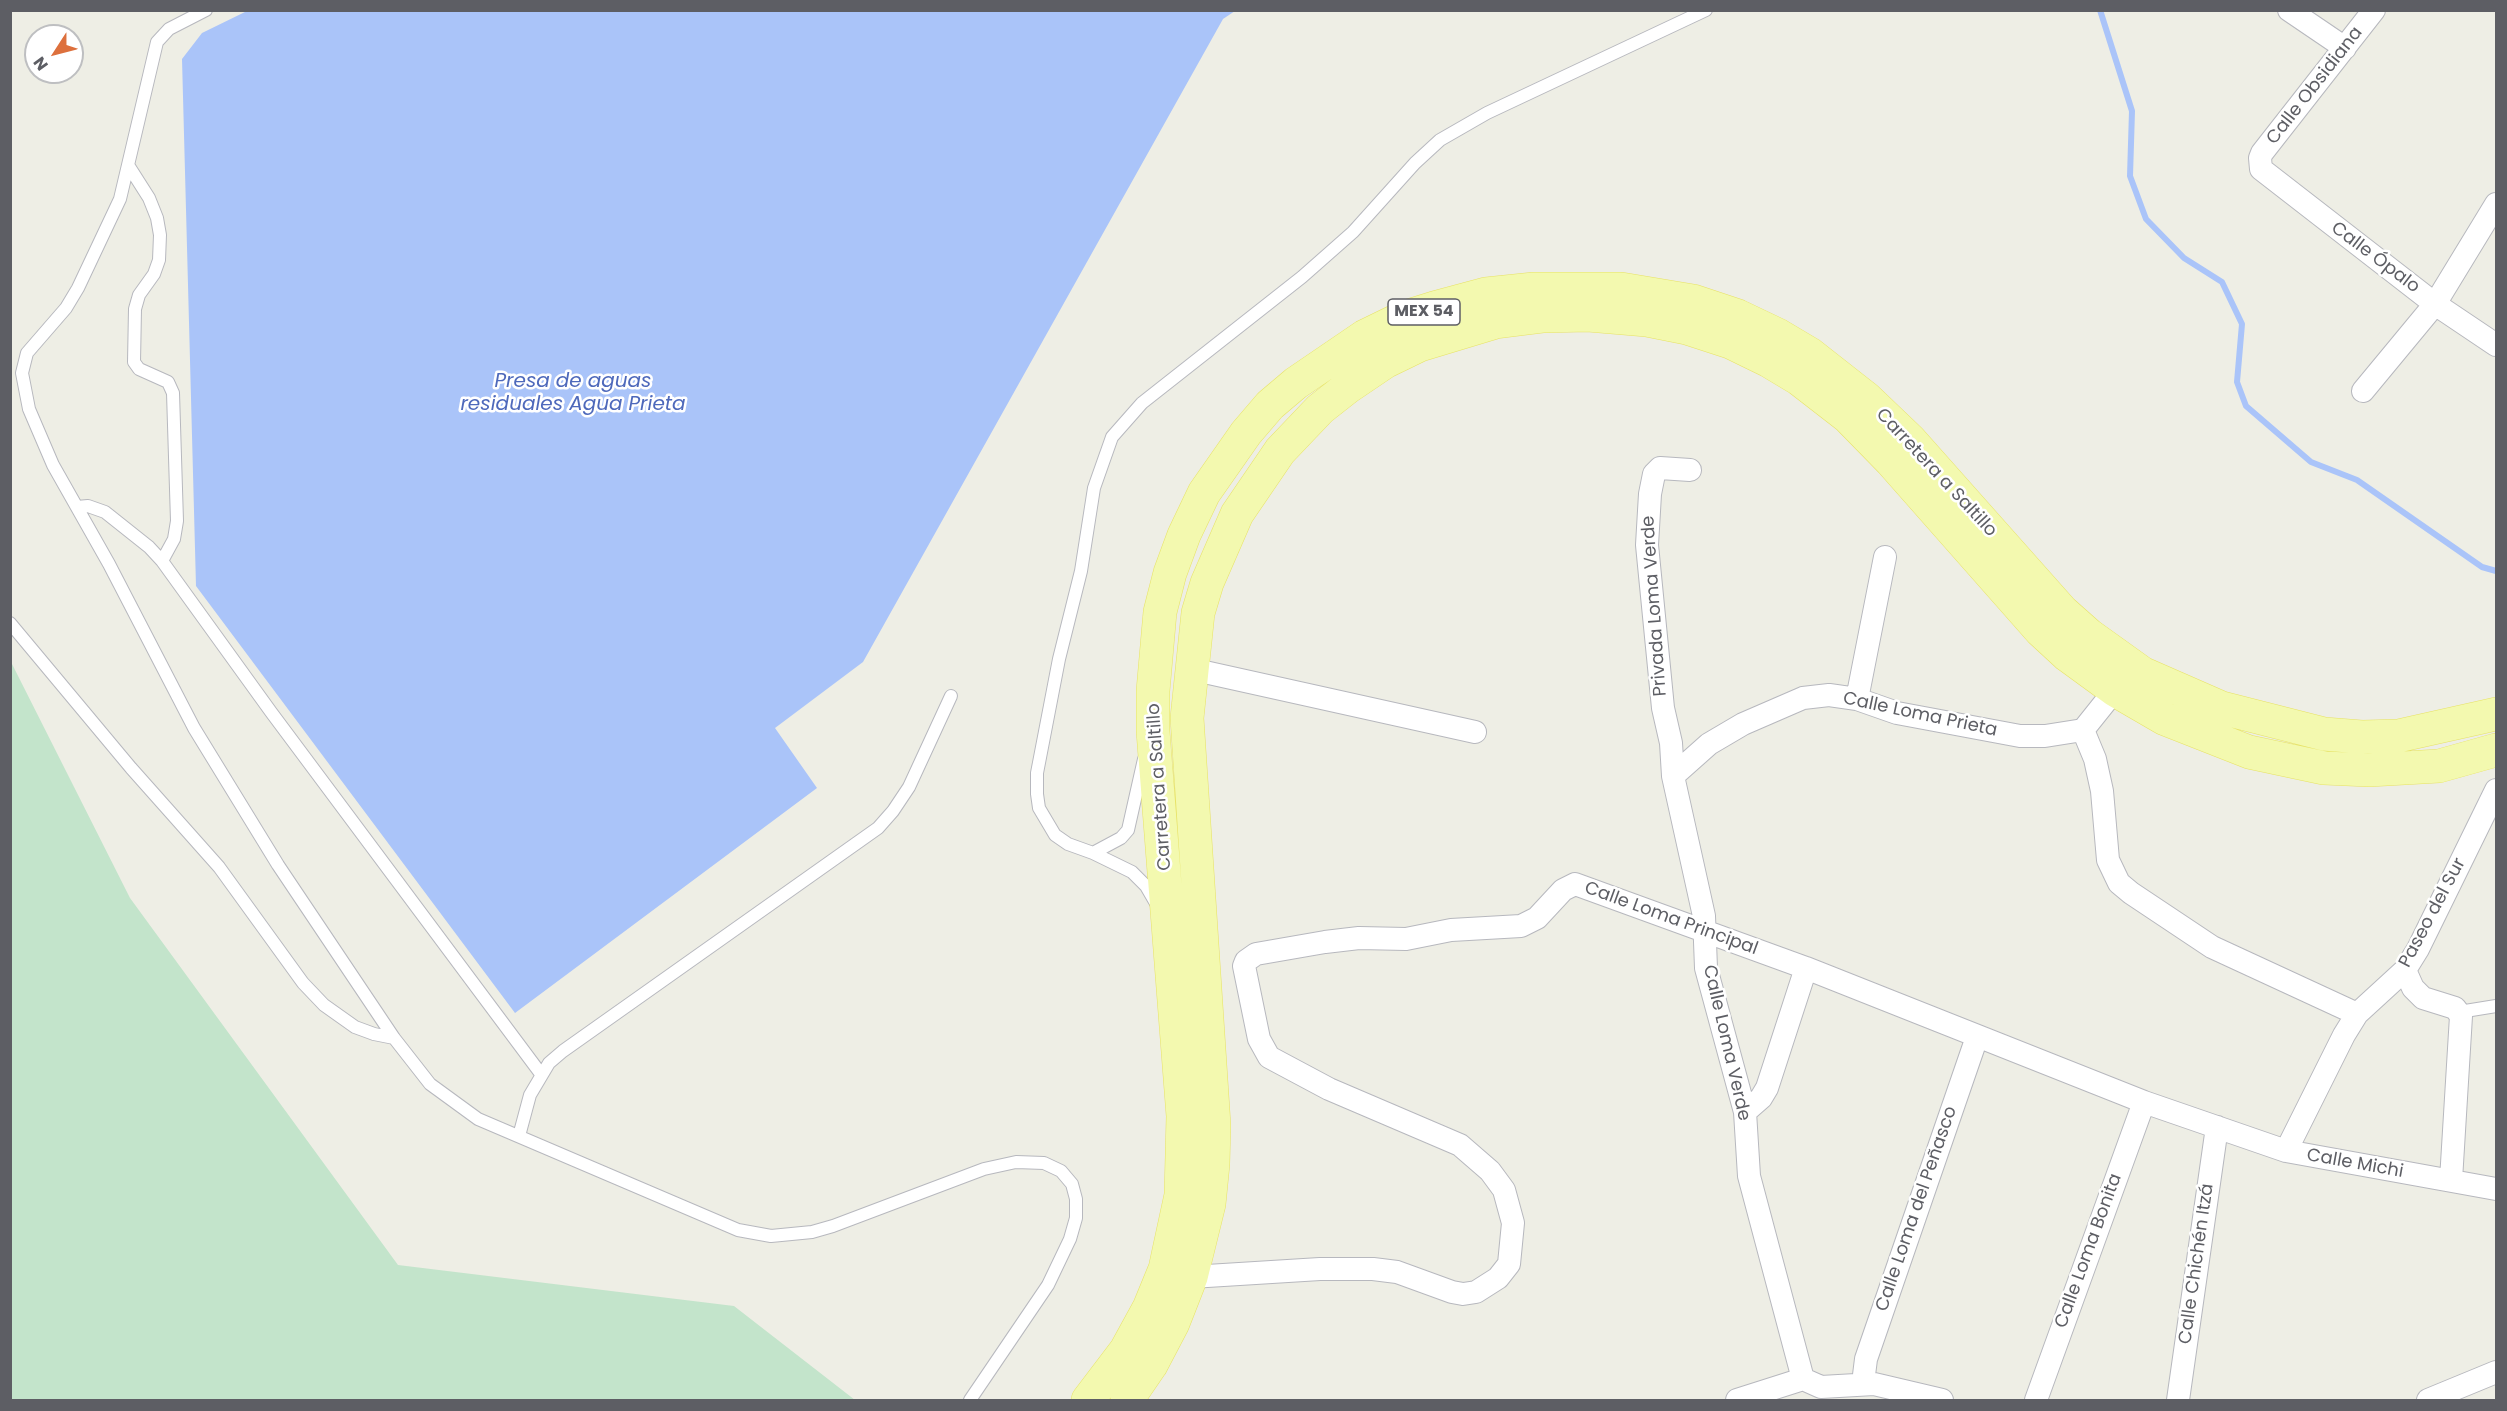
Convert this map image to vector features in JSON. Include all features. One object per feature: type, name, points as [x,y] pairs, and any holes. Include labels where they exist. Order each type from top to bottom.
[{"type":"main road","name":"Carretera a Saltillo","points":[[1088,1401],[1126,1350],[1149,1308],[1165,1269],[1180,1204],[1184,1159],[1184,1116],[1171,927],[1153,730],[1153,691],[1160,612],[1180,545],[1204,493],[1246,433],[1270,405],[1330,357],[1365,336],[1402,318],[1486,294],[1592,287],[1654,293],[1693,301],[1738,316],[1810,354],[1866,398],[1910,440],[2062,611],[2127,662],[2181,693],[2256,719],[2324,734],[2362,737],[2423,732],[2496,714]]},
{"type":"main road","name":"Carretera a Saltillo","points":[[1128,1401],[1151,1365],[1173,1323],[1191,1277],[1209,1203],[1215,1125],[1187,718],[1198,613],[1207,583],[1237,514],[1280,451],[1320,409],[1385,362],[1420,345],[1496,322],[1544,316],[1588,315],[1647,320],[1687,328],[1730,342],[1799,379],[1848,417],[1891,461],[2041,631],[2067,655],[2115,690],[2165,718],[2207,737],[2249,752],[2324,768],[2369,771],[2439,766],[2496,750]]},
{"type":"street","points":[[2289,10],[2345,48]]},
{"type":"street","name":"Calle Obsidiana","points":[[2259,164],[2262,153],[2374,10]]},
{"type":"street","name":"Calle Ópalo","points":[[2259,164],[2265,174],[2435,304],[2496,345]]},
{"type":"street","points":[[2363,391],[2435,304],[2496,204]]},
{"type":"street","name":"Privada Loma Verde","points":[[1673,776],[1671,743],[1662,708],[1647,545],[1648,509],[1656,471],[1666,468],[1690,470]]},
{"type":"street","points":[[1857,699],[1885,557]]},
{"type":"street","points":[[1191,669],[1475,732]]},
{"type":"street","points":[[2115,690],[2083,730],[2096,759],[2102,792],[2108,860],[2119,883],[2233,958],[2357,1014]]},
{"type":"street","name":"Calle Loma Prieta","points":[[1673,776],[1709,744],[1784,705],[1803,698],[1829,695],[1857,699],[1897,713],[2020,736],[2045,736],[2083,730]]},
{"type":"street","name":"Calle Loma Verde","points":[[1673,776],[1691,852],[1706,933],[1706,968],[1744,1112],[1749,1176],[1803,1379]]},
{"type":"street","name":"Paseo del Sur","points":[[2286,1151],[2344,1035],[2357,1014],[2405,970],[2496,790]]},
{"type":"street","name":"Calle Loma Principal","points":[[1191,1277],[1320,1269],[1373,1269],[1397,1272],[1463,1294],[1476,1292],[1498,1278],[1509,1264],[1513,1223],[1504,1190],[1490,1171],[1460,1145],[1329,1089],[1275,1061],[1264,1052],[1244,972],[1246,961],[1251,957],[1325,942],[1359,938],[1406,939],[1451,930],[1521,926],[1536,918],[1563,890],[1575,884],[1806,968],[1977,1037],[2217,1127]]},
{"type":"street","points":[[1744,1112],[1761,1098],[1767,1088],[1806,968]]},
{"type":"street","points":[[2405,970],[2413,988],[2423,998],[2450,1006],[2459,1012],[2462,1022],[2451,1180]]},
{"type":"street","name":"Calle Loma del Peñasco","points":[[1863,1383],[1866,1359],[1977,1037]]},
{"type":"street","name":"Calle Loma Bonita","points":[[2036,1401],[2144,1101]]},
{"type":"street","name":"Calle Michi","points":[[2217,1127],[2286,1151],[2496,1189]]},
{"type":"street","name":"Calle Chichén Itzá","points":[[2178,1401],[2217,1127]]},
{"type":"street","points":[[2428,1401],[2496,1372]]},
{"type":"street","points":[[1737,1401],[1803,1379],[1821,1387],[1863,1383],[1894,1394],[1942,1401]]},
{"type":"lane","points":[[206,10],[164,32],[157,42],[120,199],[78,288],[66,308],[27,353],[23,364],[22,386],[29,409],[53,465],[212,757],[278,864],[393,1038],[430,1084],[478,1119],[738,1230],[771,1236],[812,1232],[833,1226],[984,1169],[1016,1162],[1044,1163],[1061,1171],[1072,1184],[1076,1199],[1076,1218],[1070,1239],[1048,1285],[970,1401]]},
{"type":"lane","points":[[1171,927],[1140,879],[1132,872],[1068,844],[1055,835],[1039,808],[1037,774],[1059,659],[1081,571],[1094,488],[1112,437],[1142,403],[1302,277],[1353,232],[1415,163],[1440,140],[1487,113],[1706,10]]},
{"type":"lane","points":[[128,165],[149,198],[157,218],[160,236],[159,260],[154,274],[139,295],[135,309],[134,362],[139,369],[168,382],[173,393],[177,521],[174,539],[162,561]]},
{"type":"lane","points":[[77,507],[87,506],[105,512],[149,547],[162,561],[271,712],[541,1074]]},
{"type":"lane","points":[[10,623],[131,768],[213,859],[303,984],[324,1005],[356,1027],[393,1038]]},
{"type":"lane","points":[[519,1136],[530,1095],[541,1074],[563,1051],[878,828],[909,787],[951,696]]},
{"type":"lane","points":[[1093,853],[1121,838],[1128,830],[1139,776],[1153,730]]},
{"type":"lane","points":[[2459,1012],[2496,1006]]},
{"type":"green space","points":[[11,662],[130,898],[398,1265],[734,1306],[855,1400],[11,1400]]},
{"type":"water","name":"Presa de aguas residuales Agua Prieta","points":[[247,11],[1235,11],[1223,19],[863,662],[775,728],[817,788],[515,1013],[196,586],[182,59],[202,33]]},
{"type":"waterway","points":[[2100,10],[2132,111],[2130,176],[2146,219],[2184,258],[2222,282],[2242,324],[2237,382],[2246,406],[2311,462],[2357,480],[2482,567],[2496,571]]}]
